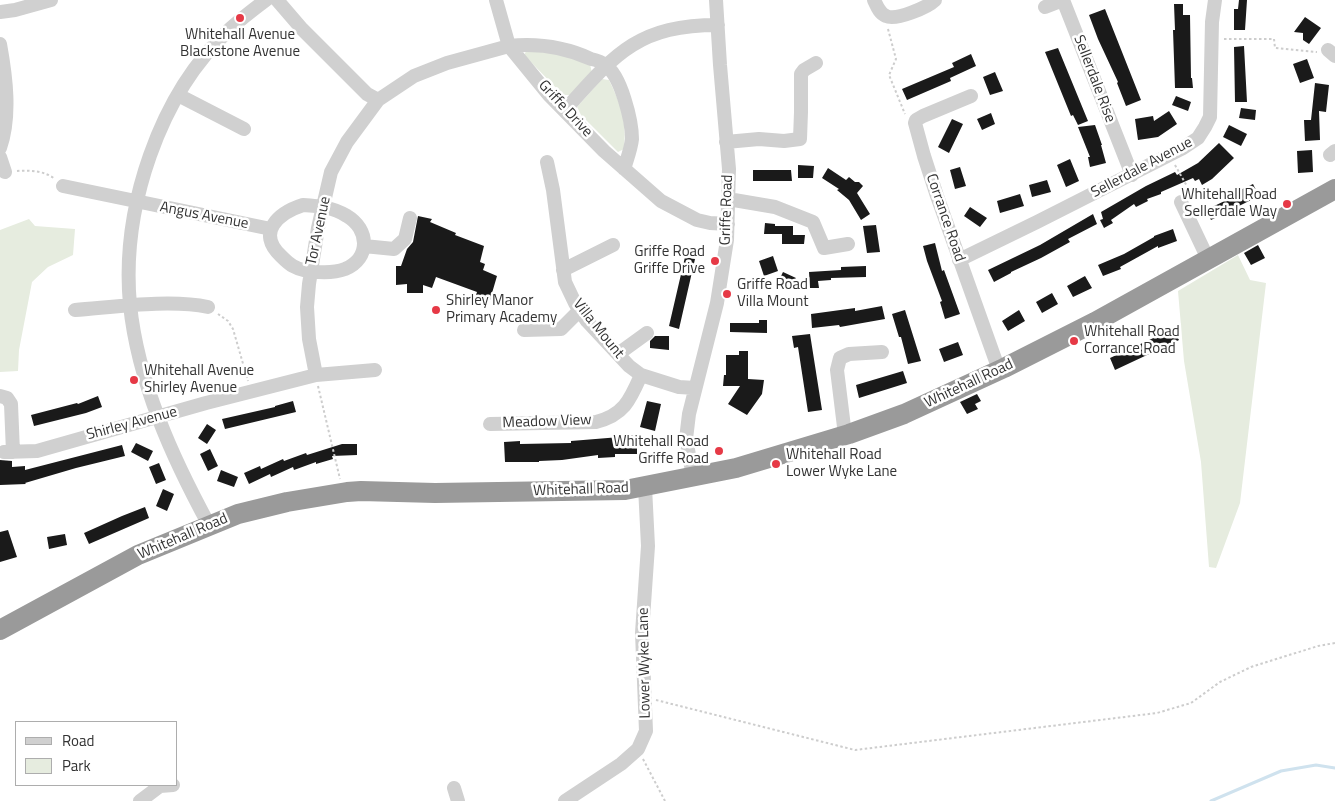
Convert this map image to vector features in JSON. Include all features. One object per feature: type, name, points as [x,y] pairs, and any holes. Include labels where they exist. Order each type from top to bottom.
[{"type":"highway","name":"Whitehall Road","points":[[0,630],[138,555],[238,514],[271,506],[347,492],[435,493],[626,490],[736,468],[845,435],[904,414],[999,370],[1095,322],[1335,189]]},
{"type":"street","points":[[0,12],[52,0]]},
{"type":"street","points":[[209,525],[187,484],[150,394],[130,306],[130,254],[138,201],[163,120],[178,95],[210,51],[230,29],[266,0]]},
{"type":"street","points":[[277,0],[334,62],[367,94],[378,100],[414,76],[447,63],[509,46],[530,44],[567,50],[606,65],[613,74],[623,96],[630,128],[632,140],[624,169]]},
{"type":"street","points":[[496,0],[509,46]]},
{"type":"street","name":"Griffe Road","points":[[693,476],[686,439],[689,414],[718,297],[726,253],[728,224],[729,169],[716,0]]},
{"type":"street","points":[[874,0],[880,13],[892,18],[925,8],[935,0]]},
{"type":"street","name":"Sellerdale Rise","points":[[1045,7],[1063,0],[1132,175]]},
{"type":"street","name":"Sellerdale Avenue","points":[[959,260],[1132,175],[1198,138],[1210,117],[1213,11],[1216,0]]},
{"type":"street","points":[[565,110],[606,65],[631,45],[662,31],[696,25],[718,25]]},
{"type":"street","points":[[0,44],[6,102],[4,136],[0,148]]},
{"type":"street","name":"Griffe Drive","points":[[509,46],[549,95],[604,151],[661,201],[697,220],[728,224]]},
{"type":"street","points":[[726,142],[759,139],[784,141],[800,139],[801,74],[816,63]]},
{"type":"street","points":[[178,95],[244,128]]},
{"type":"street","points":[[916,123],[916,120],[923,116],[971,96]]},
{"type":"street","name":"Tor Avenue","points":[[316,375],[309,339],[307,308],[311,270],[324,207],[335,165],[347,142],[378,100]]},
{"type":"street","name":"Corrance Road","points":[[916,123],[924,156],[999,370]]},
{"type":"street","points":[[0,157],[5,172]]},
{"type":"street","name":"Villa Mount","points":[[546,162],[553,190],[568,290],[587,321],[629,366],[641,375],[679,387],[695,388]]},
{"type":"street","name":"Angus Avenue","points":[[63,186],[271,229]]},
{"type":"street","points":[[728,199],[775,207],[813,222],[824,248],[848,244]]},
{"type":"street","points":[[1181,202],[1208,259]]},
{"type":"street","points":[[303,205],[324,207],[348,216],[358,226],[364,238],[362,256],[345,269],[328,274],[293,266],[272,247],[271,229],[273,223],[289,210],[303,205]]},
{"type":"street","points":[[364,246],[394,249],[405,239],[410,218]]},
{"type":"street","points":[[564,270],[613,245]]},
{"type":"street","points":[[75,310],[194,304],[208,307]]},
{"type":"street","points":[[524,330],[561,329],[580,310]]},
{"type":"street","points":[[618,354],[647,333]]},
{"type":"street","points":[[845,435],[837,370],[840,358],[849,354],[882,352]]},
{"type":"street","name":"Shirley Avenue","points":[[0,396],[7,398],[11,404],[9,452],[37,451],[316,375],[375,370]]},
{"type":"street","name":"Meadow View","points":[[490,424],[596,422],[606,419],[623,408],[632,395],[641,375]]},
{"type":"street","name":"Lower Wyke Lane","points":[[638,749],[646,731],[642,633],[648,546],[645,487]]},
{"type":"street","points":[[565,801],[621,764],[638,749]]},
{"type":"street","points":[[140,801],[160,786]]},
{"type":"path","points":[[888,17],[887,24],[896,59],[889,75],[907,118],[916,123]]},
{"type":"path","points":[[1212,39],[1274,38],[1275,48],[1331,53]]},
{"type":"path","points":[[1170,155],[1188,188],[1187,195],[1181,202]]},
{"type":"path","points":[[5,172],[27,170],[49,174],[63,186]]},
{"type":"path","points":[[208,307],[228,321],[233,329],[252,392]]},
{"type":"path","points":[[316,375],[340,481],[347,492]]},
{"type":"path","points":[[644,697],[855,750],[1157,713],[1191,703],[1220,682],[1251,667],[1318,646],[1335,643]]},
{"type":"path","points":[[638,749],[665,801]]},
{"type":"green space","points":[[528,48],[539,48],[590,64],[592,73],[573,95],[563,95],[524,55]]},
{"type":"green space","points":[[602,79],[609,80],[617,97],[624,121],[624,149],[618,152],[581,115],[577,107]]},
{"type":"green space","points":[[29,219],[35,226],[75,229],[73,255],[48,267],[32,282],[19,350],[18,371],[0,372],[0,230]]},
{"type":"green space","points":[[1238,255],[1250,280],[1266,283],[1240,503],[1216,568],[1209,567],[1201,462],[1184,361],[1178,291]]},
{"type":"building","points":[[1239,0],[1247,0],[1245,30],[1234,30],[1234,9],[1238,9]]},
{"type":"building","points":[[1174,4],[1183,4],[1183,15],[1190,15],[1191,78],[1193,88],[1175,88]]},
{"type":"building","points":[[1105,9],[1141,100],[1126,106],[1118,82],[1089,15]]},
{"type":"building","points":[[1305,17],[1321,28],[1309,44],[1303,40],[1303,33],[1294,32]]},
{"type":"building","points":[[1244,46],[1247,102],[1235,102],[1234,47]]},
{"type":"building","points":[[1058,48],[1088,121],[1078,125],[1073,115],[1071,116],[1045,52]]},
{"type":"building","points":[[971,54],[976,66],[950,78],[951,81],[907,100],[902,89],[954,67],[952,63]]},
{"type":"building","points":[[1307,59],[1314,78],[1300,83],[1293,64]]},
{"type":"building","points":[[995,72],[1003,91],[990,95],[983,77]]},
{"type":"building","points":[[1315,83],[1329,85],[1326,112],[1319,111],[1320,140],[1305,141],[1304,120],[1311,120]]},
{"type":"building","points":[[1176,96],[1191,102],[1188,111],[1172,105]]},
{"type":"building","points":[[1241,108],[1256,110],[1255,120],[1239,118]]},
{"type":"building","points":[[1169,111],[1177,124],[1158,137],[1138,140],[1135,119],[1153,116],[1154,121]]},
{"type":"building","points":[[991,113],[995,124],[982,130],[977,119]]},
{"type":"building","points":[[952,119],[963,124],[949,153],[938,147]]},
{"type":"building","points":[[1095,125],[1106,163],[1090,167],[1088,157],[1090,157],[1078,127]]},
{"type":"building","points":[[1229,125],[1247,134],[1241,146],[1223,137]]},
{"type":"building","points":[[1219,143],[1234,158],[1212,179],[1202,185],[1199,179],[1195,181],[1193,178],[1147,199],[1148,201],[1136,207],[1134,204],[1111,220],[1113,223],[1104,228],[1100,220],[1103,219],[1101,212],[1146,186],[1175,172],[1177,175],[1198,163]]},
{"type":"building","points":[[1312,150],[1313,172],[1298,173],[1297,151]]},
{"type":"building","points":[[1070,159],[1079,181],[1066,187],[1057,165]]},
{"type":"building","points":[[798,165],[814,166],[813,178],[798,178]]},
{"type":"building","points":[[960,167],[966,186],[955,189],[950,170]]},
{"type":"building","points":[[828,168],[846,180],[849,177],[863,186],[857,193],[870,214],[861,220],[849,200],[837,190],[839,189],[822,178]]},
{"type":"building","points":[[753,170],[791,170],[792,181],[753,181]]},
{"type":"building","points":[[1047,180],[1051,192],[1032,197],[1029,185]]},
{"type":"building","points":[[1253,184],[1259,196],[1211,220],[1206,210],[1237,195],[1236,192]]},
{"type":"building","points":[[1020,194],[1024,206],[1000,213],[997,201]]},
{"type":"building","points":[[970,207],[987,218],[980,227],[964,216]]},
{"type":"building","points":[[1093,214],[1097,224],[1068,239],[1070,242],[994,282],[988,270],[1040,245]]},
{"type":"building","points":[[418,216],[432,219],[430,222],[456,233],[455,235],[484,246],[480,262],[485,264],[483,270],[497,276],[490,300],[476,295],[477,292],[436,277],[432,288],[423,285],[423,293],[407,293],[407,284],[396,285],[396,266],[401,266],[407,249],[413,242]]},
{"type":"building","points":[[765,223],[775,224],[775,226],[793,226],[793,235],[805,235],[804,244],[782,244],[782,234],[764,234]]},
{"type":"building","points":[[876,225],[880,252],[867,253],[863,226]]},
{"type":"building","points":[[1173,229],[1177,241],[1158,248],[1158,246],[1120,267],[1121,269],[1103,276],[1098,265],[1124,254],[1154,236]]},
{"type":"building","points":[[935,243],[942,271],[944,270],[960,314],[945,319],[940,302],[942,301],[923,246]]},
{"type":"building","points":[[1258,245],[1265,258],[1251,265],[1244,253]]},
{"type":"building","points":[[773,256],[778,271],[764,276],[759,261]]},
{"type":"building","points":[[685,257],[695,259],[679,329],[669,326]]},
{"type":"building","points":[[866,266],[866,277],[831,278],[831,280],[818,281],[819,288],[810,288],[809,272],[841,270],[841,267]]},
{"type":"building","points":[[783,272],[796,278],[790,289],[778,282]]},
{"type":"building","points":[[1085,276],[1092,288],[1073,297],[1067,286]]},
{"type":"building","points":[[1052,293],[1058,304],[1042,313],[1036,302]]},
{"type":"building","points":[[882,306],[885,319],[840,327],[839,325],[812,328],[811,314],[855,308],[855,311]]},
{"type":"building","points":[[905,310],[921,361],[908,364],[901,337],[899,337],[892,314]]},
{"type":"building","points":[[1019,310],[1025,321],[1008,331],[1002,321]]},
{"type":"building","points":[[759,320],[767,320],[767,333],[730,332],[730,323],[759,323]]},
{"type":"building","points":[[1173,329],[1179,340],[1115,370],[1110,358]]},
{"type":"building","points":[[810,334],[822,410],[808,412],[798,347],[794,348],[792,336]]},
{"type":"building","points":[[655,336],[669,336],[669,350],[650,348],[650,341]]},
{"type":"building","points":[[958,342],[963,355],[944,362],[939,349]]},
{"type":"building","points":[[739,351],[748,351],[748,379],[764,380],[762,394],[747,415],[728,404],[740,386],[723,386],[724,375],[726,375],[726,355],[739,355]]},
{"type":"building","points":[[903,371],[907,383],[859,398],[856,385]]},
{"type":"building","points":[[977,394],[981,401],[975,404],[978,409],[967,414],[960,402]]},
{"type":"building","points":[[98,396],[102,407],[34,426],[31,415],[78,404]]},
{"type":"building","points":[[293,401],[296,412],[225,429],[222,419]]},
{"type":"building","points":[[647,401],[661,404],[655,431],[640,427]]},
{"type":"building","points":[[207,424],[216,430],[207,444],[198,438]]},
{"type":"building","points":[[620,435],[637,436],[637,454],[615,454],[615,457],[598,458],[598,455],[539,462],[505,462],[504,442],[520,441],[520,444],[571,443],[571,441],[620,437]]},
{"type":"building","points":[[136,443],[153,451],[148,461],[131,452]]},
{"type":"building","points":[[342,444],[357,444],[357,455],[332,456],[333,459],[316,464],[316,462],[294,470],[293,467],[271,477],[270,474],[249,484],[244,473],[260,466],[261,469],[283,459],[284,461]]},
{"type":"building","points":[[122,445],[125,456],[76,468],[26,484],[0,485],[0,460],[12,461],[12,467],[25,466],[25,470]]},
{"type":"building","points":[[210,449],[218,466],[208,471],[200,454]]},
{"type":"building","points":[[159,463],[166,480],[156,484],[149,467]]},
{"type":"building","points":[[221,470],[238,477],[234,487],[217,481]]},
{"type":"building","points":[[163,489],[174,494],[167,511],[156,506]]},
{"type":"building","points":[[145,507],[149,518],[89,544],[84,533]]},
{"type":"building","points":[[8,530],[17,557],[0,562],[0,532]]},
{"type":"building","points":[[65,534],[67,545],[49,549],[47,537]]},
{"type":"waterway","points":[[1211,801],[1281,771],[1316,765],[1335,768]]},
{"type":"place","name":"Whitehall Avenue Blackstone Avenue","points":[[240,18]]},
{"type":"place","name":"Whitehall Road Sellerdale Way","points":[[1287,204]]},
{"type":"place","name":"Griffe Road Griffe Drive","points":[[715,261]]},
{"type":"place","name":"Griffe Road Villa Mount","points":[[727,294]]},
{"type":"place","name":"Shirley Manor Primary Academy","points":[[436,310]]},
{"type":"place","name":"Whitehall Road Corrance Road","points":[[1074,341]]},
{"type":"place","name":"Whitehall Avenue Shirley Avenue","points":[[134,380]]},
{"type":"place","name":"Whitehall Road Griffe Road","points":[[719,451]]},
{"type":"place","name":"Whitehall Road Lower Wyke Lane","points":[[776,464]]}]
